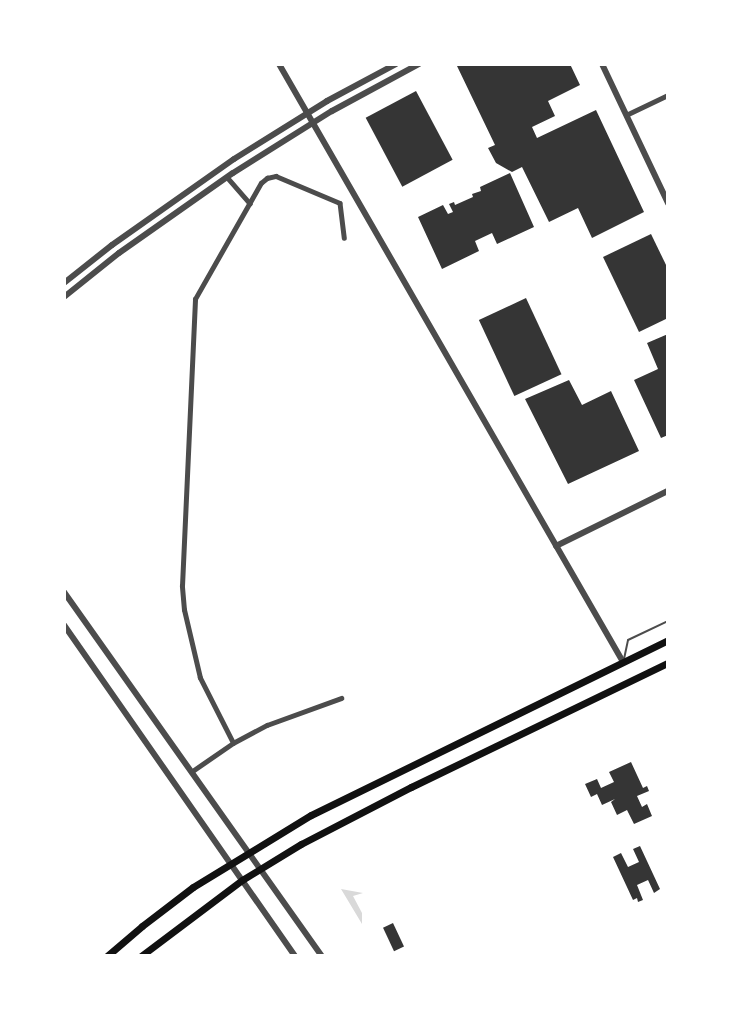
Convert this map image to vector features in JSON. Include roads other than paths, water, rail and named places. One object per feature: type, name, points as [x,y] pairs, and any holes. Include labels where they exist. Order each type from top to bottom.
[{"type":"main road","points":[[107,956],[142,926],[248,851],[370,785],[668,640]]},
{"type":"main road","points":[[141,956],[242,880],[301,844],[401,792],[668,663]]},
{"type":"street","points":[[279,64],[623,662]]},
{"type":"street","points":[[64,282],[189,189],[307,114],[396,64]]},
{"type":"street","points":[[64,297],[119,253],[227,177],[312,123],[419,64]]},
{"type":"street","points":[[602,64],[668,203]]},
{"type":"street","points":[[626,115],[668,95]]},
{"type":"street","points":[[233,742],[200,678],[188,636],[182,586],[195,299],[261,183],[276,176],[340,202],[344,238]]},
{"type":"street","points":[[227,177],[250,202]]},
{"type":"street","points":[[556,546],[668,492]]},
{"type":"street","points":[[64,592],[322,956]]},
{"type":"street","points":[[64,625],[295,956]]},
{"type":"street","points":[[191,772],[233,742],[267,725],[341,698]]},
{"type":"lane","points":[[623,662],[628,640],[668,621]]}]
